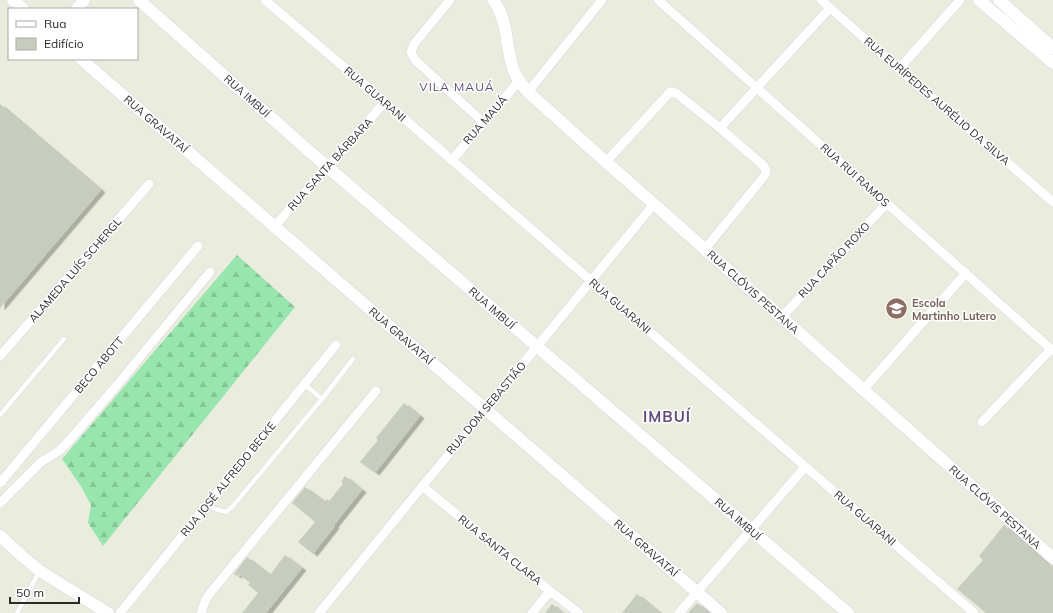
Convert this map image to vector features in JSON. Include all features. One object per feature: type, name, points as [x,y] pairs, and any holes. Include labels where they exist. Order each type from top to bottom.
[{"type":"street","points":[[13,0],[22,8]]},
{"type":"street","points":[[78,8],[84,0]]},
{"type":"street","name":"RUA IMBUÍ","points":[[139,0],[327,168],[848,613]]},
{"type":"street","name":"RUA GUARANI","points":[[265,0],[385,102],[974,613]]},
{"type":"street","points":[[450,0],[414,44],[411,52],[415,60],[483,122]]},
{"type":"street","name":"RUA CLÓVIS PESTANA","points":[[493,0],[502,16],[514,70],[519,81],[528,92],[1053,558]]},
{"type":"street","points":[[528,92],[602,0]]},
{"type":"street","name":"RUA RUI RAMOS","points":[[658,0],[1052,350]]},
{"type":"street","name":"RUA EURÍPEDES AURÉLIO DA SILVA","points":[[821,0],[1053,202]]},
{"type":"street","points":[[899,69],[960,0]]},
{"type":"street","points":[[979,0],[1050,48]]},
{"type":"street","points":[[999,0],[1050,48],[1053,63]]},
{"type":"street","points":[[720,128],[830,8]]},
{"type":"street","name":"RUA GRAVATAÍ","points":[[82,60],[721,613]]},
{"type":"street","name":"RUA MAUÁ","points":[[452,160],[519,81]]},
{"type":"street","points":[[606,162],[670,92],[676,93],[763,165],[766,170],[765,175],[705,249]]},
{"type":"street","name":"RUA SANTA BÁRBARA","points":[[274,227],[385,102]]},
{"type":"street","name":"ALAMEDA LUÍS SCHERGL","points":[[0,356],[149,184]]},
{"type":"street","name":"RUA CAPÃO ROXO","points":[[782,317],[887,203]]},
{"type":"street","name":"RUA DOM SEBASTIÃO","points":[[319,613],[654,204]]},
{"type":"street","name":"BECO ABOTT","points":[[0,483],[198,246]]},
{"type":"street","points":[[0,503],[41,462],[59,451],[68,442],[210,272]]},
{"type":"street","points":[[863,390],[966,273]]},
{"type":"street","name":"RUA JOSÉ ALFREDO BECKE","points":[[120,613],[336,345]]},
{"type":"street","points":[[982,422],[1052,350]]},
{"type":"street","points":[[201,613],[206,599],[211,592],[376,391]]},
{"type":"street","points":[[679,613],[805,467]]},
{"type":"street","name":"RUA SANTA CLARA","points":[[422,486],[579,613]]},
{"type":"street","points":[[0,536],[40,571],[108,613]]},
{"type":"street","points":[[532,613],[550,591]]},
{"type":"lane","points":[[0,415],[64,339]]},
{"type":"lane","points":[[208,504],[214,509],[226,512],[233,506],[322,399],[353,359]]},
{"type":"lane","points":[[304,384],[322,399]]},
{"type":"lane","points":[[17,613],[40,571]]},
{"type":"green space","points":[[237,255],[295,307],[103,546],[88,523],[91,505],[82,488],[62,459]]},
{"type":"building","points":[[0,104],[101,190],[0,308]]},
{"type":"building","points":[[404,403],[420,416],[375,473],[360,462],[378,440],[376,438]]},
{"type":"building","points":[[345,476],[362,490],[313,554],[298,542],[315,522],[292,503],[305,487],[325,502],[327,499],[329,501],[343,484],[341,482]]},
{"type":"building","points":[[1004,525],[1048,564],[1053,566],[1053,613],[986,613],[957,589],[983,560],[979,556]]},
{"type":"building","points":[[285,555],[302,568],[266,613],[242,613],[258,593],[248,585],[250,583],[239,574],[237,576],[234,574],[247,557],[270,575]]},
{"type":"building","points":[[637,594],[660,613],[622,613]]},
{"type":"building","points":[[697,603],[710,613],[688,613]]},
{"type":"building","points":[[552,604],[563,613],[545,613]]},
{"type":"place","name":"Escola Martinho Lutero","points":[[896,309]]},
{"type":"district","name":"VILA MAUÁ","points":[[457,86]]},
{"type":"district","name":"IMBUÍ","points":[[667,416]]}]
